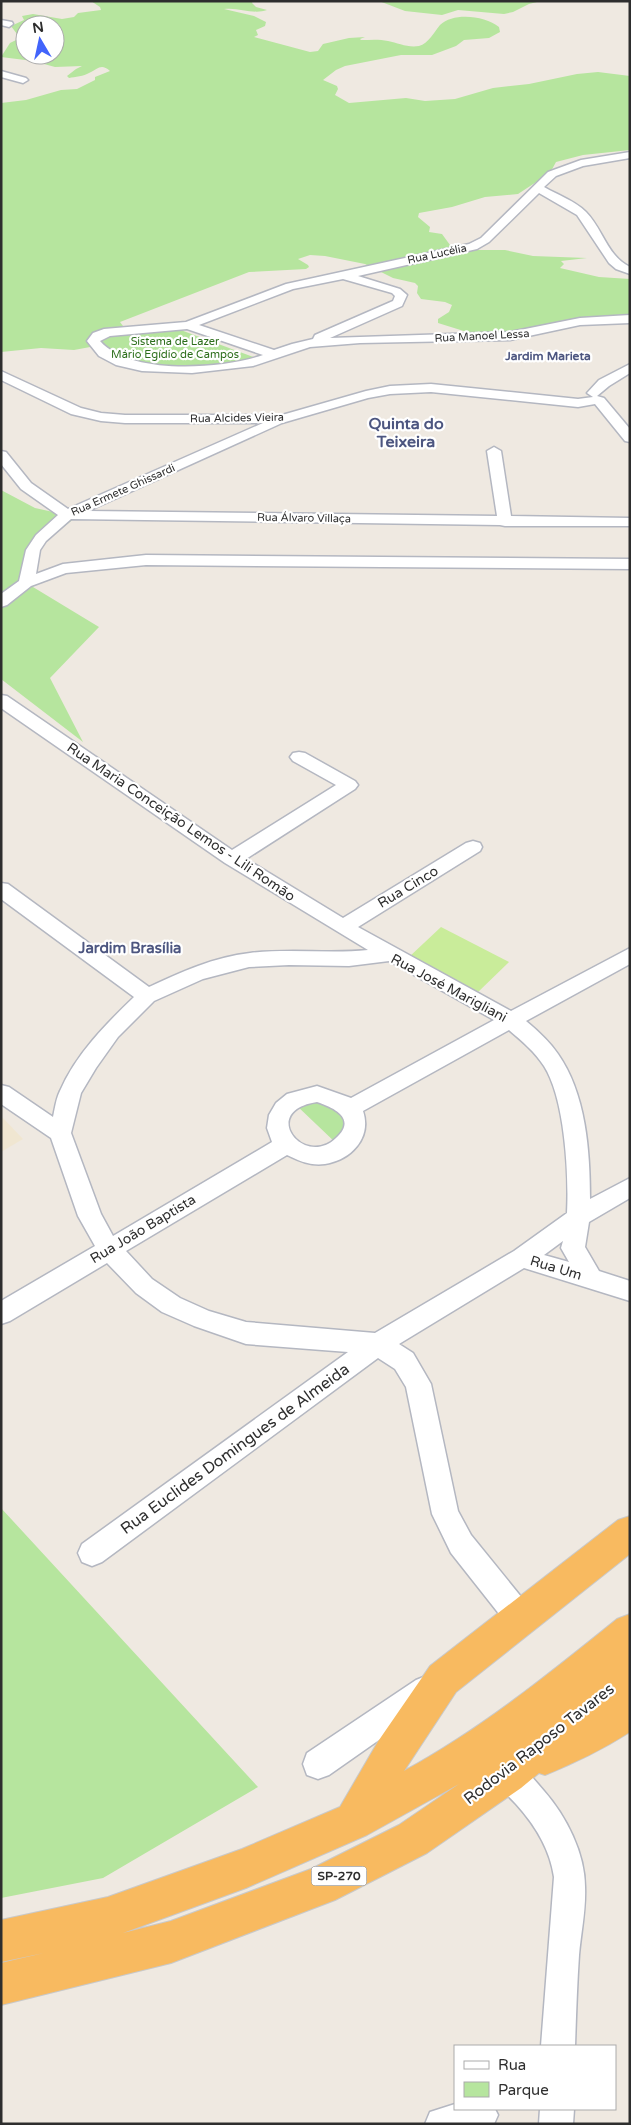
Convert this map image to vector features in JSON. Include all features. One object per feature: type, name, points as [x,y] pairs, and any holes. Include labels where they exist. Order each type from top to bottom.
[{"type":"highway","points":[[353,1821],[393,1754],[443,1679],[521,1620],[630,1532]]},
{"type":"highway","name":"Rodovia Raposo Tavares","points":[[1,1941],[108,1918],[246,1868],[353,1821],[460,1762],[564,1686],[630,1632]]},
{"type":"highway","name":"Rodovia Raposo Tavares","points":[[1,1984],[172,1942],[321,1886],[413,1838],[507,1774],[630,1673]]},
{"type":"highway","points":[[507,1774],[590,1735],[630,1710]]},
{"type":"street","points":[[1,74],[23,80]]},
{"type":"street","name":"Rua Lucélia","points":[[188,325],[290,286],[473,247],[485,240],[552,174],[582,163],[630,155]]},
{"type":"street","points":[[538,188],[582,213],[612,262],[630,271]]},
{"type":"street","points":[[526,201],[559,201]]},
{"type":"street","points":[[308,343],[401,299],[401,294],[396,291],[344,276]]},
{"type":"street","name":"Rua Manoel Lessa","points":[[188,325],[116,330],[97,336],[93,341],[101,352],[118,361],[179,370],[226,367],[252,362],[308,343],[515,336],[584,321],[630,318]]},
{"type":"street","points":[[188,325],[276,355]]},
{"type":"street","name":"Rua Manoel Lessa","points":[[337,329],[362,340]]},
{"type":"street","points":[[630,368],[600,395],[630,438]]},
{"type":"street","name":"Rua Alcides Vieira","points":[[1,375],[76,411],[101,417],[125,419],[283,419],[366,394],[409,388],[584,403],[600,395]]},
{"type":"street","name":"Rua Ermete Ghissardi","points":[[26,583],[33,550],[41,538],[67,515],[283,419]]},
{"type":"street","points":[[494,451],[505,522]]},
{"type":"street","points":[[1,455],[26,486],[67,515]]},
{"type":"street","name":"Rua Álvaro Villaça","points":[[67,515],[505,522],[630,522]]},
{"type":"street","points":[[1,602],[26,583],[63,570],[146,560],[630,564]]},
{"type":"street","name":"Rua Maria Conceição Lemos - Lili Romão","points":[[1,700],[232,859],[342,927],[390,954]]},
{"type":"street","points":[[232,859],[349,785],[300,757]]},
{"type":"street","name":"Rua Cinco","points":[[342,927],[473,847]]},
{"type":"street","points":[[1,889],[147,996],[111,1032],[88,1062],[70,1092],[60,1133],[90,1216],[109,1249],[144,1286],[172,1305],[203,1319],[246,1333],[378,1344],[404,1361],[418,1384],[445,1514],[461,1544],[521,1620]]},
{"type":"street","name":"Rua José Marigliani","points":[[147,996],[197,973],[249,960],[289,958],[349,959],[390,954],[509,1019],[538,1043],[556,1067],[570,1105],[578,1175],[578,1217]]},
{"type":"street","points":[[350,1108],[509,1019],[630,955]]},
{"type":"street","points":[[2,1094],[60,1133]]},
{"type":"street","points":[[317,1094],[330,1096],[350,1108],[354,1116],[356,1126],[354,1134],[340,1149],[330,1154],[306,1154],[295,1151],[286,1145],[278,1134],[277,1121],[282,1110],[293,1100],[317,1094]]},
{"type":"street","name":"Rua João Baptista","points":[[1,1314],[286,1145]]},
{"type":"street","name":"Rua Euclides Domingues de Almeida","points":[[92,1553],[378,1344],[522,1258],[578,1217],[630,1187]]},
{"type":"street","name":"Rua Um","points":[[578,1217],[573,1248],[591,1278]]},
{"type":"street","name":"Rua Um","points":[[522,1258],[630,1291]]},
{"type":"street","points":[[318,1764],[443,1679]]},
{"type":"street","points":[[507,1774],[524,1789],[546,1816],[562,1850],[568,1869],[569,1889],[560,1988],[558,2045]]},
{"type":"street","points":[[556,2110],[556,2124]]},
{"type":"street","points":[[442,2124],[481,2116]]},
{"type":"shaded area","points":[[1,1116],[23,1139],[1,1152]]},
{"type":"green space","name":"Sistema de Lazer Mário Egídio de Campos","points":[[91,1],[253,1],[252,3],[256,7],[267,10],[256,12],[224,9],[254,16],[266,22],[265,26],[256,30],[258,35],[254,37],[310,52],[318,51],[323,44],[349,38],[365,37],[360,39],[385,40],[407,46],[419,46],[428,40],[440,25],[453,18],[478,18],[499,27],[500,32],[489,38],[464,40],[456,46],[432,55],[401,55],[345,66],[336,70],[323,80],[337,86],[338,89],[335,95],[349,103],[406,98],[425,101],[455,99],[493,88],[529,84],[577,74],[598,72],[630,76],[630,150],[583,155],[556,162],[550,173],[518,194],[485,197],[452,207],[419,213],[418,217],[430,227],[429,232],[442,234],[450,245],[457,250],[505,250],[533,256],[587,258],[561,261],[564,264],[560,268],[599,277],[630,279],[630,314],[582,318],[504,335],[467,332],[438,323],[438,319],[449,312],[452,305],[445,302],[421,299],[417,293],[418,286],[415,283],[393,278],[365,264],[310,255],[298,259],[308,265],[309,267],[306,269],[249,272],[120,322],[126,330],[178,329],[256,358],[220,365],[176,367],[134,360],[116,354],[101,345],[74,350],[41,348],[1,352],[1,103],[26,100],[61,90],[77,89],[95,80],[95,77],[110,71],[102,67],[85,75],[69,78],[67,76],[82,66],[55,67],[48,65],[65,65],[65,18],[74,17],[78,13],[101,10],[100,7]]},
{"type":"green space","points":[[379,1],[541,1],[504,14],[458,10],[442,15],[405,11]]},
{"type":"green space","points":[[15,40],[15,59],[1,57],[10,43]]},
{"type":"green space","points":[[1,490],[35,508],[76,517],[35,550],[28,584],[99,627],[50,678],[83,742],[1,679]]},
{"type":"green space","points":[[441,927],[509,962],[476,994],[408,958]]},
{"type":"green space","points":[[319,1098],[351,1118],[338,1145],[295,1104]]},
{"type":"green space","points":[[1,1508],[258,1787],[103,1878],[1,1898]]},
{"type":"district","name":"Jardim Marieta","points":[[548,356]]},
{"type":"district","name":"Quinta do Teixeira","points":[[406,433]]},
{"type":"district","name":"Jardim Brasília","points":[[130,948]]}]
